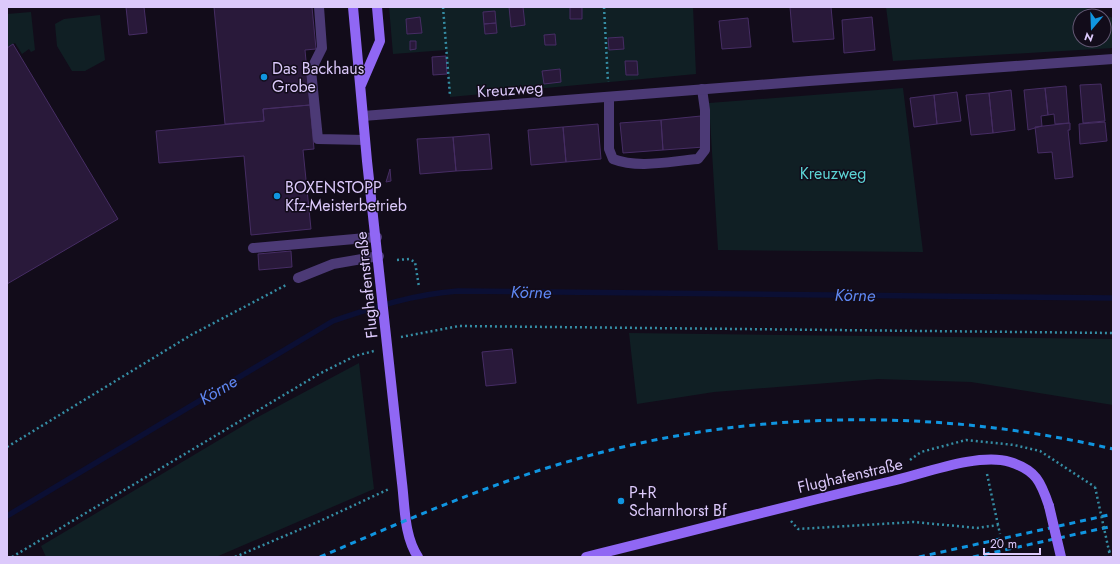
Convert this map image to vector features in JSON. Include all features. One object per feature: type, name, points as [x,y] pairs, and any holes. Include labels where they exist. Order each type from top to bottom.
[{"type":"main road","name":"Flughafenstraße","points":[[353,7],[365,140],[377,237],[408,534],[413,550],[418,557]]},
{"type":"main road","points":[[360,87],[380,41],[377,7]]},
{"type":"main road","name":"Flughafenstraße","points":[[586,557],[778,508],[984,460],[1009,461],[1029,469],[1041,482],[1049,506],[1061,557]]},
{"type":"street","points":[[319,7],[322,48],[311,70],[318,139],[365,140]]},
{"type":"street","name":"Kreuzweg","points":[[363,116],[702,89],[1113,59]]},
{"type":"street","points":[[609,97],[609,149],[613,160],[637,164],[665,162],[698,159],[705,150],[705,110],[702,89]]},
{"type":"street","points":[[252,248],[377,237]]},
{"type":"street","points":[[298,278],[333,264],[379,256]]},
{"type":"path","points":[[443,7],[451,109]]},
{"type":"path","points":[[604,7],[609,97]]},
{"type":"path","points":[[397,260],[409,259],[415,262],[419,287]]},
{"type":"path","points":[[7,447],[191,335],[298,278]]},
{"type":"path","points":[[417,335],[459,326],[1113,333]]},
{"type":"path","points":[[12,557],[319,374],[355,356],[388,350]]},
{"type":"path","points":[[1062,465],[1095,487],[1111,557]]},
{"type":"path","points":[[987,478],[1000,534]]},
{"type":"path","points":[[235,557],[320,521],[402,483]]},
{"type":"path","points":[[778,508],[798,528],[914,522],[977,528],[998,526]]},
{"type":"path","points":[[1109,551],[1113,550]]},
{"type":"green space","points":[[389,7],[693,7],[696,74],[450,97],[446,50],[393,54]]},
{"type":"green space","points":[[886,7],[1084,7],[1087,8],[1072,8],[1072,48],[1112,48],[1112,18],[1113,48],[893,61]]},
{"type":"green space","points":[[31,12],[35,50],[31,52],[29,49],[22,54],[15,43],[7,48],[7,14]]},
{"type":"green space","points":[[100,15],[105,60],[85,71],[72,71],[57,46],[55,24],[64,19]]},
{"type":"green space","name":"Kreuzweg","points":[[903,88],[923,252],[718,250],[709,103]]},
{"type":"green space","points":[[629,333],[1113,339],[1113,405],[971,382],[878,379],[714,392],[637,404]]},
{"type":"green space","points":[[359,363],[374,489],[216,557],[46,557],[41,546],[256,418]]},
{"type":"building","points":[[126,7],[144,7],[147,33],[129,35]]},
{"type":"building","name":"Das Backhaus Grobe","points":[[214,7],[312,7],[316,49],[305,50],[310,105],[263,109],[264,121],[225,124]]},
{"type":"building","points":[[509,7],[523,7],[525,25],[511,27]]},
{"type":"building","points":[[570,7],[582,7],[582,19],[570,19]]},
{"type":"building","points":[[790,7],[831,7],[834,39],[793,42]]},
{"type":"building","points":[[495,11],[496,23],[484,24],[483,12]]},
{"type":"building","points":[[420,17],[422,33],[407,34],[406,19]]},
{"type":"building","points":[[872,17],[875,50],[844,53],[842,20]]},
{"type":"building","points":[[748,18],[751,47],[722,49],[719,21]]},
{"type":"building","points":[[496,23],[497,33],[485,34],[484,24]]},
{"type":"building","points":[[555,34],[556,45],[545,45],[544,35]]},
{"type":"building","points":[[623,37],[624,49],[609,50],[608,38]]},
{"type":"building","points":[[410,41],[416,41],[416,49],[410,50]]},
{"type":"building","points":[[13,44],[118,219],[7,284],[7,48]]},
{"type":"building","points":[[446,56],[447,74],[433,75],[432,57]]},
{"type":"building","points":[[625,61],[637,61],[638,75],[626,75]]},
{"type":"building","points":[[560,69],[561,82],[544,84],[542,71]]},
{"type":"building","points":[[1101,84],[1105,121],[1083,123],[1080,85]]},
{"type":"building","points":[[1066,86],[1069,123],[1055,124],[1054,114],[1048,115],[1045,88]]},
{"type":"building","points":[[1045,88],[1048,115],[1041,116],[1042,126],[1028,130],[1024,90]]},
{"type":"building","points":[[1011,90],[1015,130],[993,133],[989,93]]},
{"type":"building","points":[[957,92],[961,121],[937,124],[934,95]]},
{"type":"building","points":[[989,93],[993,133],[971,135],[966,95]]},
{"type":"building","points":[[934,95],[937,124],[914,127],[910,98]]},
{"type":"building","name":"BOXENSTOPP Kfz-Meisterbetrieb","points":[[310,105],[314,149],[303,150],[311,229],[251,235],[244,156],[159,163],[156,131],[264,121],[263,109]]},
{"type":"building","points":[[701,116],[704,147],[663,150],[661,120]]},
{"type":"building","points":[[661,120],[663,150],[623,153],[620,123]]},
{"type":"building","points":[[1105,122],[1107,141],[1080,144],[1079,124]]},
{"type":"building","points":[[1070,123],[1070,130],[1068,130],[1073,177],[1055,179],[1052,152],[1038,153],[1035,127]]},
{"type":"building","points":[[598,124],[601,159],[566,162],[563,127]]},
{"type":"building","points":[[563,127],[566,162],[531,165],[528,130]]},
{"type":"building","points":[[489,134],[492,169],[456,171],[453,137]]},
{"type":"building","points":[[453,137],[456,171],[420,174],[417,139]]},
{"type":"building","points":[[390,169],[391,181],[386,182]]},
{"type":"building","points":[[291,251],[292,267],[259,270],[258,254]]},
{"type":"building","points":[[512,349],[516,383],[486,386],[482,352]]},
{"type":"waterway","name":"Körne","points":[[7,516],[333,321],[379,306],[410,298],[458,291],[1113,298]]},
{"type":"railway","points":[[320,557],[447,504],[544,469],[577,459],[643,443],[709,431],[776,423],[844,420],[912,421],[980,426],[1047,436],[1113,449]]},
{"type":"railway","points":[[919,557],[1113,514]]},
{"type":"railway","points":[[973,557],[1113,526]]},
{"type":"place","name":"Das Backhaus Grobe","points":[[264,77]]},
{"type":"place","name":"BOXENSTOPP Kfz-Meisterbetrieb","points":[[277,196]]},
{"type":"place","name":"P+R Scharnhorst Bf","points":[[621,501]]}]
